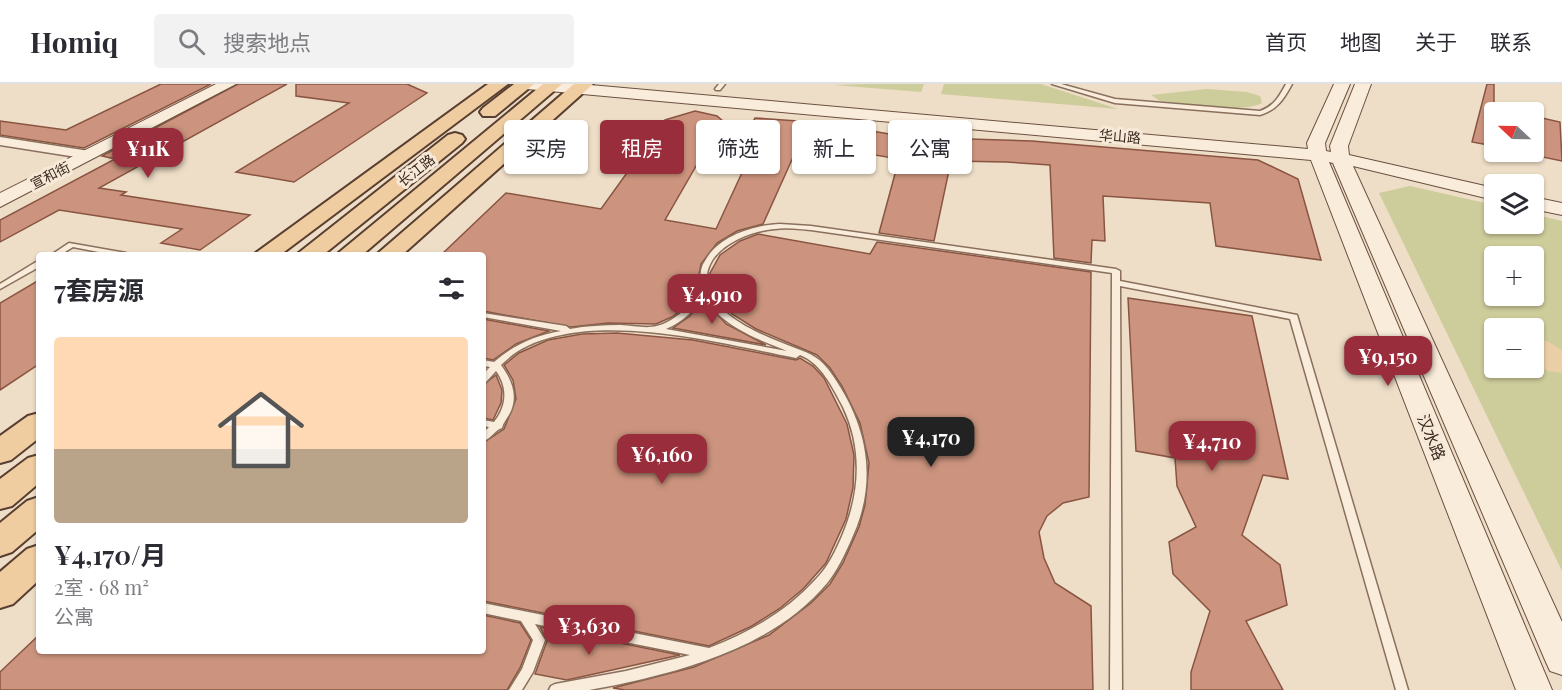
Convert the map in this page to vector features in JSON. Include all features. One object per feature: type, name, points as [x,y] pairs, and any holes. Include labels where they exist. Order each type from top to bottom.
[{"type":"main road","name":"宣和街","points":[[0,201],[228,84]]},
{"type":"main road","points":[[269,252],[499,84]]},
{"type":"main road","name":"华山路","points":[[526,84],[582,86],[1328,151]]},
{"type":"main road","name":"长江路","points":[[312,252],[526,84]]},
{"type":"main road","name":"华山路","points":[[664,84],[720,86],[1328,151],[1484,185]]},
{"type":"main road","points":[[1328,151],[1345,84]]},
{"type":"main road","name":"长江路","points":[[352,252],[552,85]]},
{"type":"main road","points":[[391,252],[582,86]]},
{"type":"main road","name":"汉水路","points":[[1328,151],[1562,660]]},
{"type":"main road","name":"汉水路","points":[[1328,151],[1534,690]]},
{"type":"main road","points":[[1544,191],[1562,195]]},
{"type":"main road","points":[[1544,205],[1562,209]]},
{"type":"main road","points":[[0,452],[36,425]]},
{"type":"main road","points":[[0,497],[36,468]]},
{"type":"main road","points":[[0,542],[36,512]]},
{"type":"main road","points":[[0,593],[36,562]]},
{"type":"street","points":[[0,141],[89,155]]},
{"type":"lane","points":[[1055,84],[1115,101],[1260,113],[1272,110],[1289,84]]},
{"type":"lane","points":[[655,331],[680,320],[697,303],[703,282],[704,265],[719,247],[739,234],[771,226],[811,228],[1116,271],[1116,690]]},
{"type":"lane","points":[[60,252],[72,245],[110,252]]},
{"type":"lane","points":[[0,287],[36,266]]},
{"type":"lane","points":[[555,690],[650,674],[710,653],[771,624],[820,584],[847,538],[861,496],[863,452],[853,422],[834,384],[813,358],[744,328],[711,303],[703,282]]},
{"type":"lane","points":[[1116,283],[1294,317],[1402,690]]},
{"type":"lane","points":[[486,315],[574,330]]},
{"type":"lane","points":[[486,377],[516,348],[555,333],[574,330],[631,327],[813,358]]},
{"type":"lane","points":[[486,363],[496,365],[506,376],[510,389],[508,406],[499,426],[486,436]]},
{"type":"lane","points":[[486,424],[499,426]]},
{"type":"lane","points":[[486,609],[710,653]]},
{"type":"lane","points":[[515,690],[527,672],[539,640],[525,617]]},
{"type":"shaded area","points":[[924,84],[921,92],[834,85]]},
{"type":"shaded area","points":[[944,84],[1041,84],[1118,109],[941,94]]},
{"type":"shaded area","points":[[1207,89],[1247,92],[1260,96],[1262,103],[1241,108],[1213,107],[1160,101],[1151,95]]},
{"type":"shaded area","points":[[1410,186],[1484,203],[1484,234],[1544,234],[1544,217],[1562,221],[1562,571],[1379,193]]},
{"type":"sand","points":[[1544,341],[1562,350],[1562,373],[1544,369]]},
{"type":"building","points":[[161,84],[211,84],[84,148],[0,135],[0,121],[66,130]]},
{"type":"building","points":[[238,84],[287,84],[99,188],[126,192],[121,195],[250,215],[200,250],[161,243],[182,229],[59,210],[0,242],[0,220],[115,159],[102,156]]},
{"type":"building","points":[[296,84],[407,84],[427,93],[294,182],[236,172],[349,103],[296,96]]},
{"type":"building","points":[[1487,84],[1494,84],[1494,102],[1484,102],[1484,144],[1472,142]]},
{"type":"building","points":[[695,111],[717,116],[722,120],[696,120],[696,166],[665,220],[716,229],[741,174],[780,174],[780,120],[754,120],[755,118],[792,121],[792,160],[763,224],[737,231],[717,243],[701,264],[697,284],[688,302],[674,316],[656,324],[608,323],[571,327],[486,312],[486,252],[444,252],[506,193],[601,209],[626,174],[684,174],[684,120],[665,120]]},
{"type":"building","points":[[1544,118],[1560,122],[1562,161],[1544,157]]},
{"type":"building","points":[[876,132],[888,134],[888,157],[876,155]]},
{"type":"building","points":[[972,139],[1032,141],[1258,160],[1298,179],[1321,260],[1216,246],[1210,203],[1103,196],[1105,241],[1092,240],[1091,263],[1054,258],[1050,165],[972,161]]},
{"type":"building","points":[[895,174],[948,174],[934,241],[879,233]]},
{"type":"building","points":[[758,234],[870,254],[877,242],[1091,272],[1089,497],[1063,503],[1047,516],[1039,532],[1044,558],[1055,583],[1091,606],[1093,690],[625,690],[613,688],[694,667],[769,635],[811,603],[830,584],[843,563],[859,527],[865,505],[869,463],[860,423],[842,386],[830,368],[817,355],[756,329],[732,314],[715,297],[710,286],[709,275],[720,255],[740,241]]},
{"type":"building","points":[[36,282],[36,366],[0,390],[0,303]]},
{"type":"building","points":[[703,298],[726,324],[766,345],[673,328],[690,316]]},
{"type":"building","points":[[1128,298],[1252,316],[1288,479],[1263,475],[1242,535],[1280,565],[1287,605],[1246,621],[1283,690],[1191,690],[1191,672],[1210,611],[1173,574],[1169,542],[1196,527],[1177,486],[1175,458],[1136,451]]},
{"type":"building","points":[[486,320],[549,331],[516,344],[493,360],[486,359]]},
{"type":"building","points":[[617,333],[693,340],[796,360],[800,358],[813,366],[824,378],[847,424],[854,455],[853,488],[846,519],[826,563],[803,589],[779,609],[752,626],[709,646],[486,602],[486,441],[504,429],[516,399],[513,380],[504,365],[519,353],[548,340],[582,334]]},
{"type":"building","points":[[496,375],[502,390],[501,403],[493,420],[486,419],[486,383]]},
{"type":"building","points":[[486,616],[520,623],[531,640],[520,668],[507,690],[0,690],[0,672],[36,638],[36,654],[486,654]]},
{"type":"building","points":[[540,627],[680,655],[567,680],[535,674],[547,641]]}]
